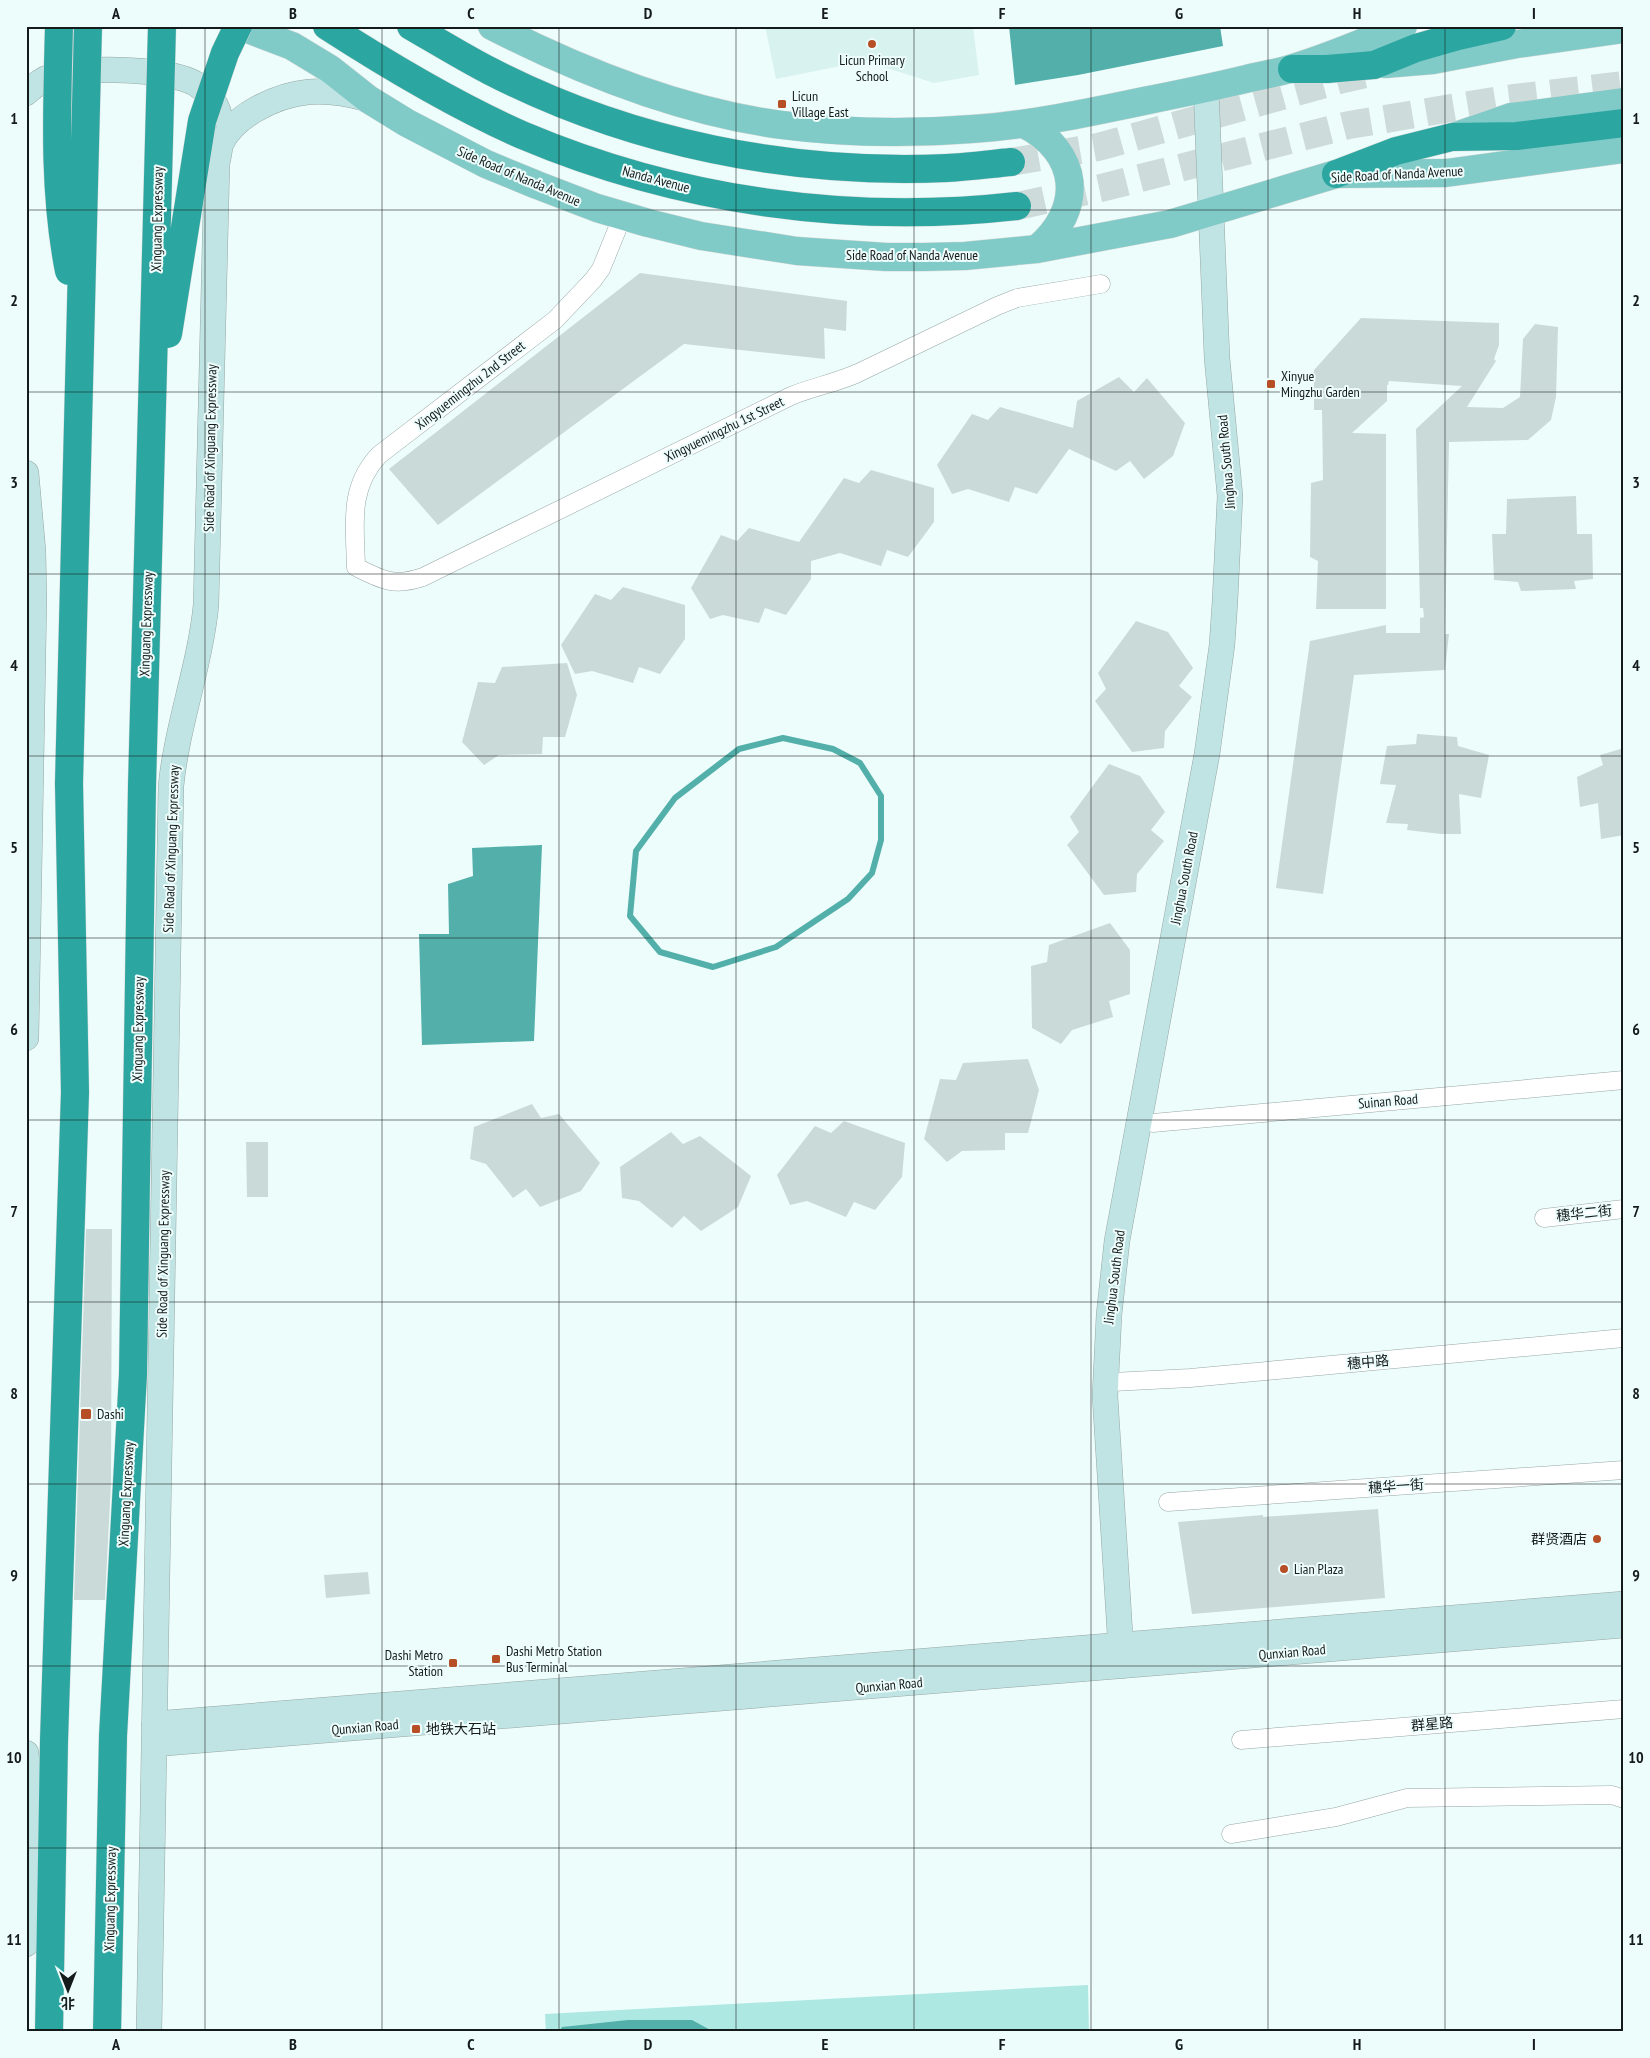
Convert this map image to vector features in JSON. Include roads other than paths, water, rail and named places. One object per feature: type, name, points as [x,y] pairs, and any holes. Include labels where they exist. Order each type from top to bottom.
[{"type":"highway","points":[[59,26],[58,202],[80,327]]},
{"type":"highway","points":[[49,2032],[55,1731],[75,1092],[69,783],[88,26]]},
{"type":"highway","name":"Xinguang Expressway","points":[[107,2032],[113,1736],[133,1374],[142,786],[162,26]]},
{"type":"highway","points":[[152,417],[178,275],[202,121],[225,53],[239,26]]},
{"type":"highway","name":"Nanda Avenue","points":[[327,26],[410,77],[471,111],[522,135],[621,170],[673,185],[772,205],[849,212],[944,212],[1017,206]]},
{"type":"highway","points":[[411,26],[490,71],[573,107],[634,129],[704,148],[781,162],[846,167],[948,168],[1011,162]]},
{"type":"highway","points":[[1292,69],[1327,69],[1374,65],[1416,48],[1502,26]]},
{"type":"highway","points":[[1336,174],[1396,151],[1452,137],[1517,136],[1624,123]]},
{"type":"main road","name":"Side Road of Nanda Avenue","points":[[239,26],[274,38],[309,55],[330,69],[368,100],[444,144],[537,186],[623,216],[700,236],[836,255],[924,258],[1037,249],[1153,228],[1336,174],[1446,173],[1624,150]]},
{"type":"main road","points":[[492,26],[572,65],[684,103],[757,121],[806,128],[916,132],[971,130],[1024,124],[1206,88],[1292,69],[1403,26]]},
{"type":"main road","points":[[1374,65],[1433,60],[1517,44],[1624,30]]},
{"type":"main road","points":[[26,93],[37,83],[51,76],[70,71],[122,71],[174,76],[195,84],[210,95],[218,110],[221,126],[221,144]]},
{"type":"main road","name":"Jinghua South Road","points":[[1121,1655],[1105,1396],[1106,1353],[1112,1279],[1124,1199],[1207,754],[1222,645],[1230,532],[1230,476],[1219,383],[1206,88]]},
{"type":"main road","name":"Side Road of Xinguang Expressway","points":[[149,2032],[171,786],[176,751],[202,636],[206,605],[216,181],[221,144],[232,127],[244,116],[273,100],[290,94],[308,91],[328,91],[346,93],[368,100]]},
{"type":"main road","points":[[1452,137],[1511,117],[1624,102]]},
{"type":"main road","points":[[1024,124],[1038,131],[1050,142],[1066,168],[1070,184],[1065,215],[1054,233],[1037,249]]},
{"type":"main road","points":[[26,473],[33,551],[34,598],[26,1038]]},
{"type":"main road","name":"Qunxian Road","points":[[1121,1655],[1624,1604]]},
{"type":"main road","name":"Qunxian Road","points":[[154,1734],[1121,1655],[1624,1609]]},
{"type":"main road","name":"Qunxian Road","points":[[433,1707],[1121,1655],[1624,1625]]},
{"type":"main road","points":[[26,1753],[30,1800],[26,1944]]},
{"type":"street","name":"Xingyuemingzhu 2nd Street","points":[[356,567],[356,499],[359,486],[370,465],[379,455],[555,320],[601,269],[623,216]]},
{"type":"street","name":"Xingyuemingzhu 1st Street","points":[[356,567],[392,583],[412,581],[423,577],[791,396],[807,389],[841,381],[858,374],[997,306],[1017,298],[1101,284]]},
{"type":"street","name":"Suinan Road","points":[[1153,1123],[1624,1080]]},
{"type":"street","name":"穗华二街","points":[[1544,1218],[1624,1209]]},
{"type":"street","name":"穗中路","points":[[1112,1382],[1190,1378],[1624,1338]]},
{"type":"street","name":"穗华一街","points":[[1168,1502],[1624,1470]]},
{"type":"street","name":"群星路","points":[[1240,1740],[1624,1709]]},
{"type":"street","points":[[1231,1834],[1336,1817],[1407,1798],[1612,1795],[1624,1799]]},
{"type":"waterway","points":[[783,738],[833,749],[860,763],[881,796],[881,840],[872,873],[848,899],[776,947],[713,967],[660,952],[630,916],[636,851],[675,798],[739,749],[783,738]]},
{"type":"tunnel","points":[[1011,162],[1098,147],[1365,74]]},
{"type":"tunnel","points":[[1017,206],[1101,188],[1349,125],[1506,99],[1624,85]]},
{"type":"place","name":"Licun Primary School","points":[[872,44]]},
{"type":"place","name":"Licun Village East","points":[[782,104]]},
{"type":"place","name":"Xinyue Mingzhu Garden","points":[[1271,384]]},
{"type":"place","name":"Dashi","points":[[86,1414]]},
{"type":"place","name":"群贤酒店","points":[[1597,1539]]},
{"type":"place","name":"Lian Plaza","points":[[1284,1569]]},
{"type":"place","name":"Dashi Metro Station Bus Terminal","points":[[496,1659]]},
{"type":"place","name":"Dashi Metro Station","points":[[453,1663]]},
{"type":"place","name":"地铁大石站","points":[[416,1729]]}]
